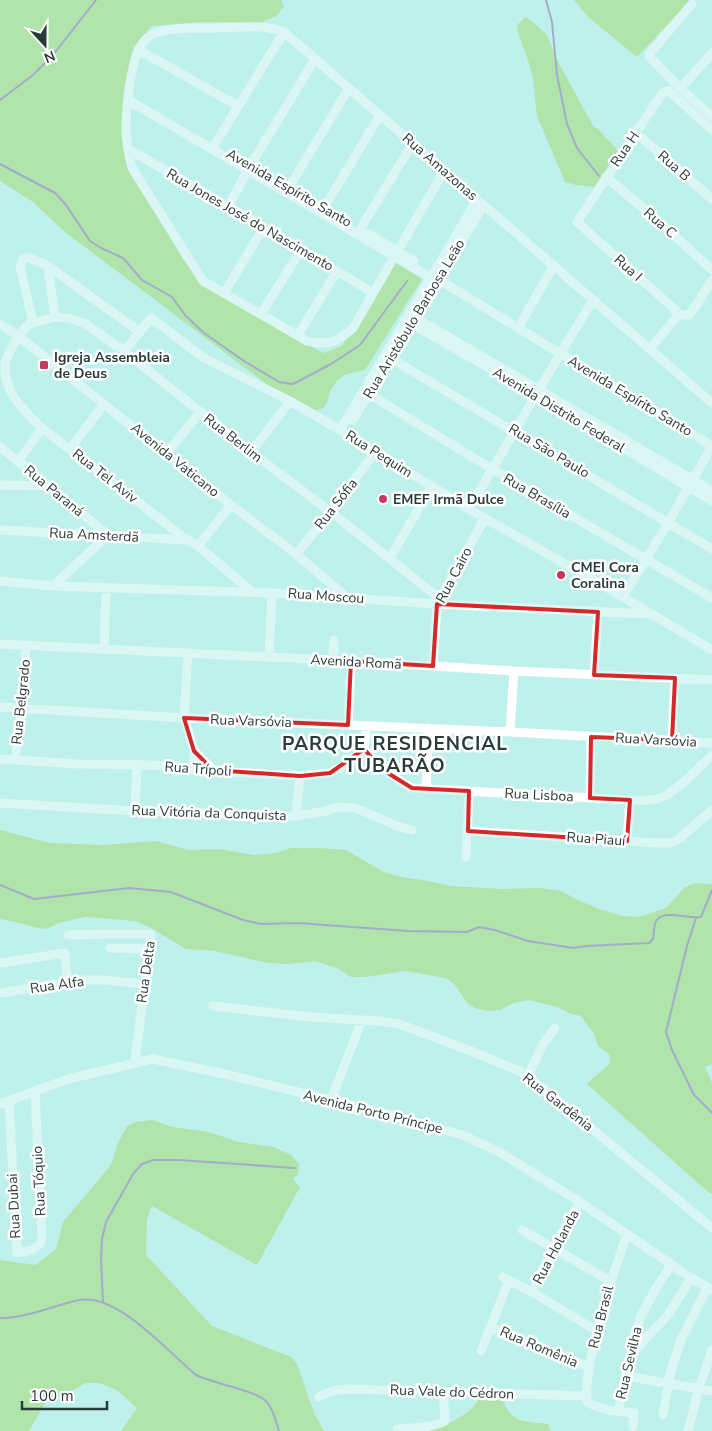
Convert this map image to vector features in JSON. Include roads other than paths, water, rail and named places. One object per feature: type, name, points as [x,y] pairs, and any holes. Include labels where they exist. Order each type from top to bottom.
[{"type":"street","points":[[692,4],[649,54],[650,58],[712,117]]},
{"type":"street","name":"Rua Amazonas","points":[[139,50],[146,38],[162,30],[259,27],[278,29],[284,32],[712,402]]},
{"type":"street","points":[[213,147],[284,32]]},
{"type":"street","points":[[238,106],[139,50],[132,70],[126,131],[132,168],[203,281],[307,340],[321,344],[340,339],[353,328],[444,171]]},
{"type":"street","name":"Rua H","points":[[577,222],[662,92],[666,90],[671,93],[679,87],[712,53]]},
{"type":"street","points":[[228,206],[315,59]]},
{"type":"street","points":[[287,190],[349,88]]},
{"type":"street","points":[[671,93],[712,130]]},
{"type":"street","name":"Avenida Espírito Santo","points":[[128,98],[359,231]]},
{"type":"street","points":[[324,208],[380,116]]},
{"type":"street","name":"Rua B","points":[[636,133],[712,200]]},
{"type":"street","points":[[359,231],[412,143]]},
{"type":"street","name":"Rua Jones José do Nascimento","points":[[128,149],[264,227],[373,293]]},
{"type":"street","name":"Rua C","points":[[606,177],[712,270]]},
{"type":"street","name":"Avenida Espírito Santo","points":[[287,190],[324,208],[396,254],[712,446]]},
{"type":"street","name":"Rua Aristóbulo Barbosa Leão","points":[[342,431],[480,202]]},
{"type":"street","name":"Rua I","points":[[577,222],[679,314]]},
{"type":"street","points":[[224,293],[264,227]]},
{"type":"street","points":[[262,314],[301,250]]},
{"type":"street","points":[[33,323],[20,266],[23,259],[27,258],[48,266],[140,332],[124,351]]},
{"type":"street","points":[[518,328],[554,265]]},
{"type":"street","points":[[48,266],[55,317]]},
{"type":"street","points":[[298,335],[336,271]]},
{"type":"street","points":[[650,350],[679,314],[686,316],[691,313],[712,280]]},
{"type":"street","points":[[469,509],[593,300]]},
{"type":"street","name":"Rua Berlim","points":[[18,336],[25,327],[55,317],[68,318],[84,323],[124,351],[251,452],[390,558],[438,601]]},
{"type":"street","name":"Rua Pequim","points":[[140,332],[151,318],[204,358],[290,401],[469,509],[712,650]]},
{"type":"street","name":"Avenida Distrito Federal","points":[[411,319],[690,483],[712,492]]},
{"type":"street","name":"Avenida Vaticano","points":[[0,324],[18,336],[231,505],[296,554],[348,598]]},
{"type":"street","name":"Rua Tel Aviv","points":[[18,336],[6,360],[6,375],[9,388],[22,410],[42,428],[187,540],[198,546],[252,592]]},
{"type":"street","name":"Rua São Paulo","points":[[388,357],[712,549]]},
{"type":"street","name":"Rua Brasília","points":[[366,392],[492,470],[712,598]]},
{"type":"street","points":[[251,452],[290,401]]},
{"type":"street","points":[[70,449],[104,404]]},
{"type":"street","points":[[167,453],[200,412]]},
{"type":"street","points":[[18,462],[42,428]]},
{"type":"street","points":[[623,597],[712,446]]},
{"type":"street","name":"Rua Paraná","points":[[0,447],[108,535]]},
{"type":"street","name":"Rua Sófia","points":[[296,554],[331,512],[375,452]]},
{"type":"street","name":"Avenida Distrito Federal","points":[[690,483],[712,501]]},
{"type":"street","points":[[0,485],[49,486]]},
{"type":"street","points":[[390,558],[432,486]]},
{"type":"street","points":[[198,546],[231,505]]},
{"type":"street","name":"Rua Cairo","points":[[433,666],[438,601],[485,518]]},
{"type":"street","name":"Rua Amsterdã","points":[[0,530],[187,540]]},
{"type":"street","points":[[53,586],[108,535]]},
{"type":"street","name":"Rua Moscou","points":[[0,581],[53,586],[252,592],[651,614]]},
{"type":"street","points":[[104,649],[106,588]]},
{"type":"street","points":[[269,657],[272,593]]},
{"type":"street","points":[[594,675],[598,612]]},
{"type":"street","points":[[333,660],[334,640]]},
{"type":"street","name":"Avenida Romã","points":[[0,644],[712,680]]},
{"type":"street","name":"Rua Belgrado","points":[[15,760],[22,708],[26,645]]},
{"type":"street","points":[[188,653],[184,718],[194,752],[193,770]]},
{"type":"street","points":[[348,725],[351,661]]},
{"type":"street","points":[[510,732],[514,671]]},
{"type":"street","points":[[672,740],[676,678]]},
{"type":"street","name":"Rua Varsóvia","points":[[0,707],[184,718],[429,728],[712,743]]},
{"type":"street","points":[[364,749],[367,726]]},
{"type":"street","points":[[426,789],[429,728]]},
{"type":"street","points":[[590,798],[591,737]]},
{"type":"street","name":"Rua Trípoli","points":[[0,759],[78,764],[137,765],[300,776],[330,773],[345,765],[364,749]]},
{"type":"street","name":"Rua Lisboa","points":[[364,749],[383,770],[412,788],[630,800],[653,800],[664,797],[712,756]]},
{"type":"street","points":[[194,752],[213,770]]},
{"type":"street","points":[[135,811],[137,765]]},
{"type":"street","points":[[296,816],[300,776]]},
{"type":"street","points":[[466,857],[469,791]]},
{"type":"street","points":[[627,842],[630,800]]},
{"type":"street","name":"Rua Vitória da Conquista","points":[[0,803],[135,811],[296,816],[326,811],[337,807],[356,808],[397,826],[412,830]]},
{"type":"street","name":"Rua Piauí","points":[[468,831],[627,842],[674,842],[712,810]]},
{"type":"street","name":"Rua Delta","points":[[68,935],[151,934],[135,1062]]},
{"type":"street","points":[[110,948],[149,949]]},
{"type":"street","points":[[0,963],[65,953],[67,980]]},
{"type":"street","name":"Rua Alfa","points":[[0,993],[62,983],[67,980],[104,980],[144,984]]},
{"type":"street","points":[[214,1006],[310,1017],[362,1020],[331,1100]]},
{"type":"street","name":"Rua Gardênia","points":[[362,1020],[379,1020],[424,1032],[528,1076],[712,1228]]},
{"type":"street","points":[[528,1076],[543,1044],[555,1028]]},
{"type":"street","name":"Avenida Porto Príncipe","points":[[0,1104],[68,1079],[153,1059],[229,1075],[396,1116],[465,1136],[508,1157],[580,1202],[710,1289]]},
{"type":"street","name":"Rua Tóquio","points":[[17,1252],[26,1252],[39,1246],[42,1240],[35,1091]]},
{"type":"street","name":"Rua Dubai","points":[[9,1101],[17,1252]]},
{"type":"street","name":"Rua Holanda","points":[[532,1292],[553,1248],[580,1202]]},
{"type":"street","points":[[522,1230],[610,1281]]},
{"type":"street","name":"Rua Brasil","points":[[587,1399],[588,1367],[596,1331],[626,1234]]},
{"type":"street","name":"Rua Sevilha","points":[[618,1411],[635,1332],[655,1290],[672,1265]]},
{"type":"street","points":[[481,1352],[506,1278],[596,1331]]},
{"type":"street","points":[[630,1357],[668,1315],[691,1278]]},
{"type":"street","points":[[662,1415],[668,1383],[681,1340],[710,1289]]},
{"type":"street","name":"Rua Romênia","points":[[490,1326],[588,1367]]},
{"type":"street","points":[[688,1431],[699,1388],[712,1350]]},
{"type":"street","points":[[626,1376],[712,1391]]},
{"type":"street","name":"Rua Vale do Cédron","points":[[319,1397],[332,1391],[346,1389],[443,1392],[587,1399],[595,1407],[618,1411]]},
{"type":"street","points":[[397,1429],[439,1424],[444,1420],[443,1392]]},
{"type":"street","points":[[618,1411],[634,1413],[633,1426]]},
{"type":"waterway","points":[[0,100],[33,75],[53,55],[96,0]]},
{"type":"waterway","points":[[546,0],[552,22],[557,75],[567,124],[577,148],[599,176]]},
{"type":"waterway","points":[[0,164],[55,193],[66,205],[90,241],[123,258],[142,280],[172,297],[185,315],[204,333],[244,361],[279,382],[292,384],[297,382],[331,364],[360,345],[407,281]]},
{"type":"waterway","points":[[0,885],[34,899],[129,888],[171,892],[243,920],[261,924],[298,923],[408,931],[467,932],[479,927],[495,930],[528,941],[573,948],[649,943],[653,939],[655,923],[658,918],[669,915],[701,917],[712,890]]},
{"type":"waterway","points":[[696,918],[687,946],[666,1032],[672,1050],[694,1095],[712,1113]]},
{"type":"waterway","points":[[103,1302],[101,1259],[102,1239],[106,1222],[133,1174],[142,1164],[153,1160],[179,1160],[295,1168]]},
{"type":"waterway","points":[[0,1318],[29,1314],[79,1300],[94,1300],[110,1306],[142,1326],[196,1375],[262,1398],[271,1408],[279,1431]]},
{"type":"place","name":"Igreja Assembleia de Deus","points":[[44,365]]},
{"type":"place","name":"EMEF Irmã Dulce","points":[[383,499]]},
{"type":"place","name":"CMEI Cora Coralina","points":[[561,575]]},
{"type":"district","name":"PARQUE RESIDENCIAL TUBARÃO","points":[[395,755]]}]
